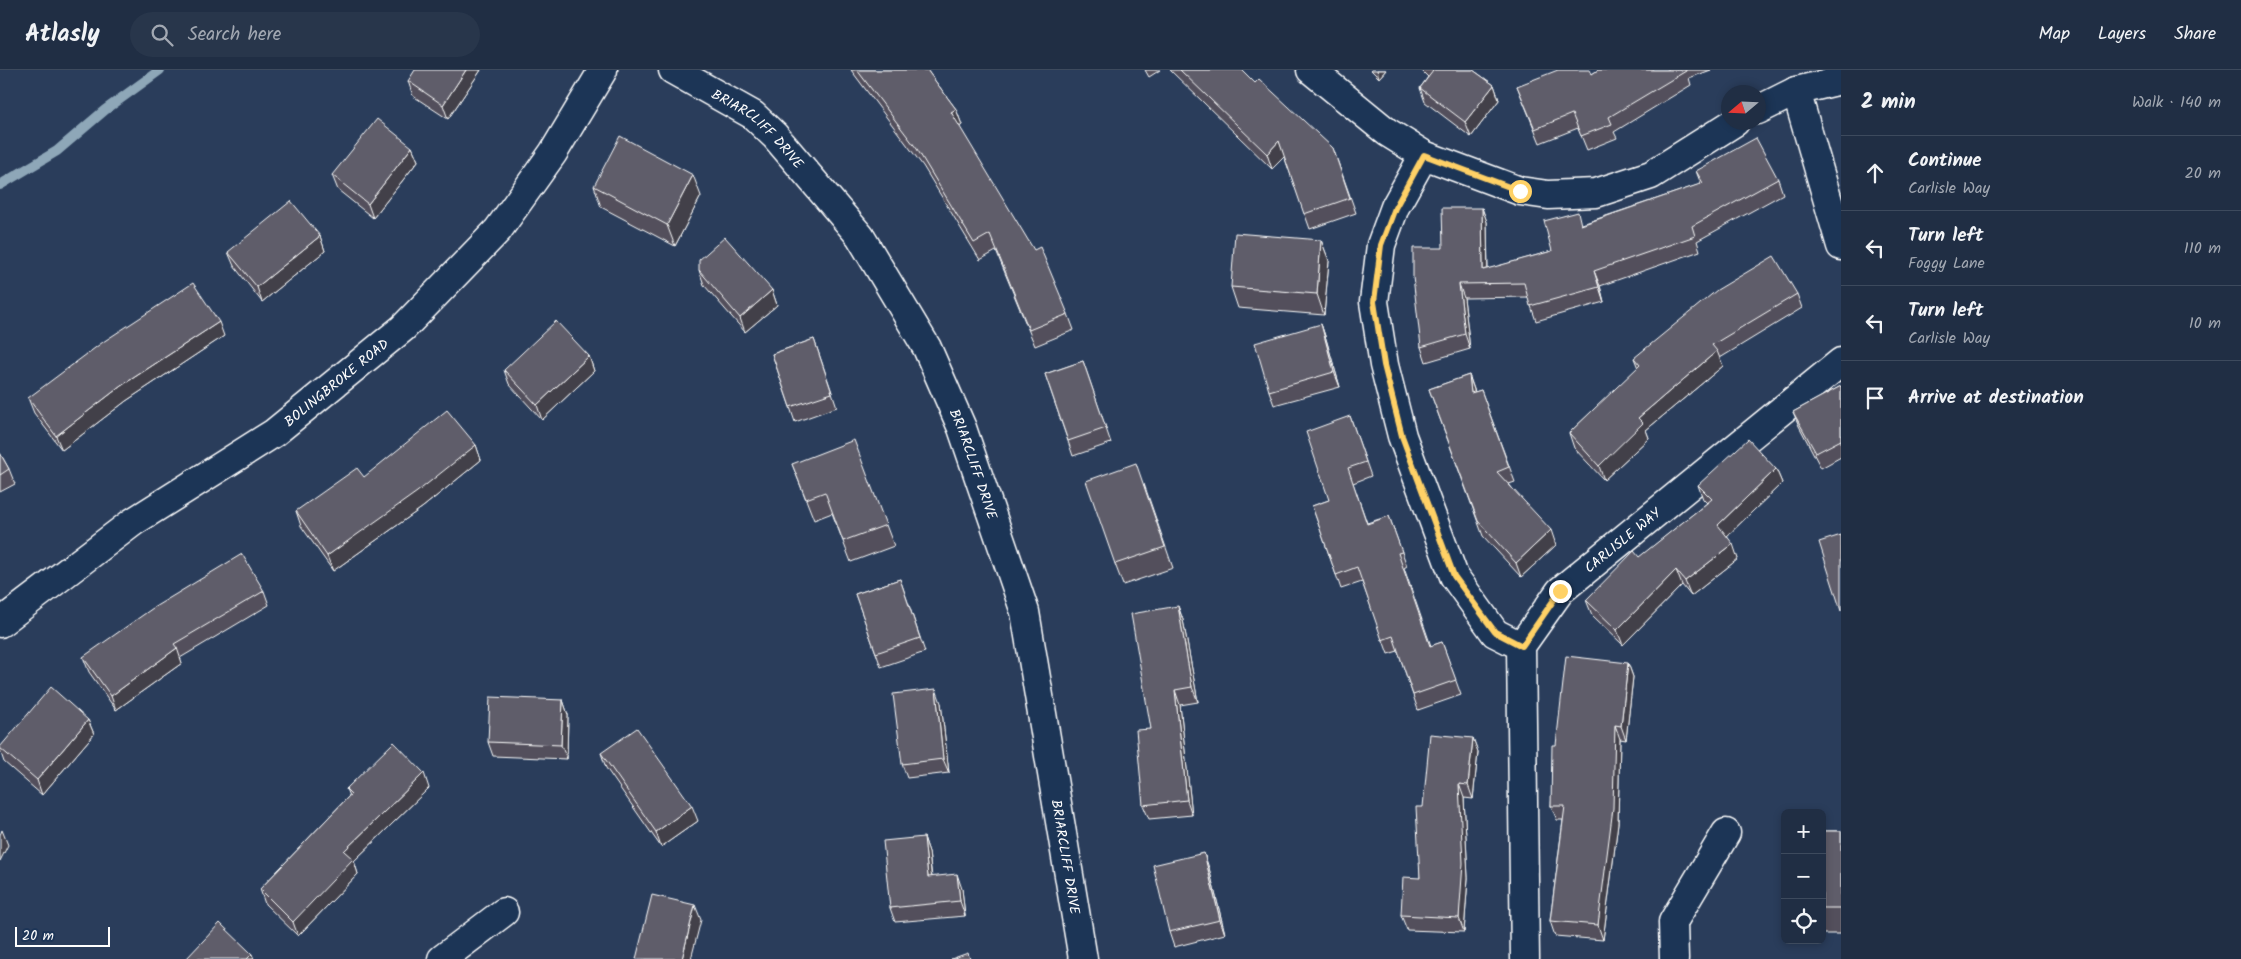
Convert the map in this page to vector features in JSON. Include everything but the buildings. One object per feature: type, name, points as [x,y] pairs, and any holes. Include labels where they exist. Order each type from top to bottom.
[{"type":"street","name":"BOLINGBROKE ROAD","points":[[0,624],[133,522],[274,433],[402,328],[498,230],[553,153],[602,70]]},
{"type":"street","name":"BRIARCLIFF DRIVE","points":[[673,70],[753,115],[775,136],[860,236],[927,348],[962,428],[1025,612],[1083,959]]},
{"type":"street","points":[[1311,70],[1387,132],[1424,155],[1520,191],[1548,195],[1596,193],[1651,175],[1721,130]]},
{"type":"street","points":[[1766,106],[1796,91],[1841,80]]},
{"type":"street","points":[[1796,91],[1841,246]]},
{"type":"street","points":[[1424,155],[1395,208],[1381,245],[1374,302],[1384,365],[1402,436],[1454,576],[1495,632],[1522,646],[1525,959]]},
{"type":"street","name":"CARLISLE WAY","points":[[1522,646],[1560,591],[1841,362]]},
{"type":"street","points":[[1674,959],[1673,922],[1726,833]]},
{"type":"street","points":[[442,959],[504,912]]},
{"type":"waterway","points":[[0,185],[57,151],[105,110],[160,70]]},
{"type":"route","points":[[1520,191],[1424,155],[1395,208],[1381,245],[1374,302],[1384,365],[1402,436],[1454,576],[1495,632],[1522,646],[1560,591]]}]
